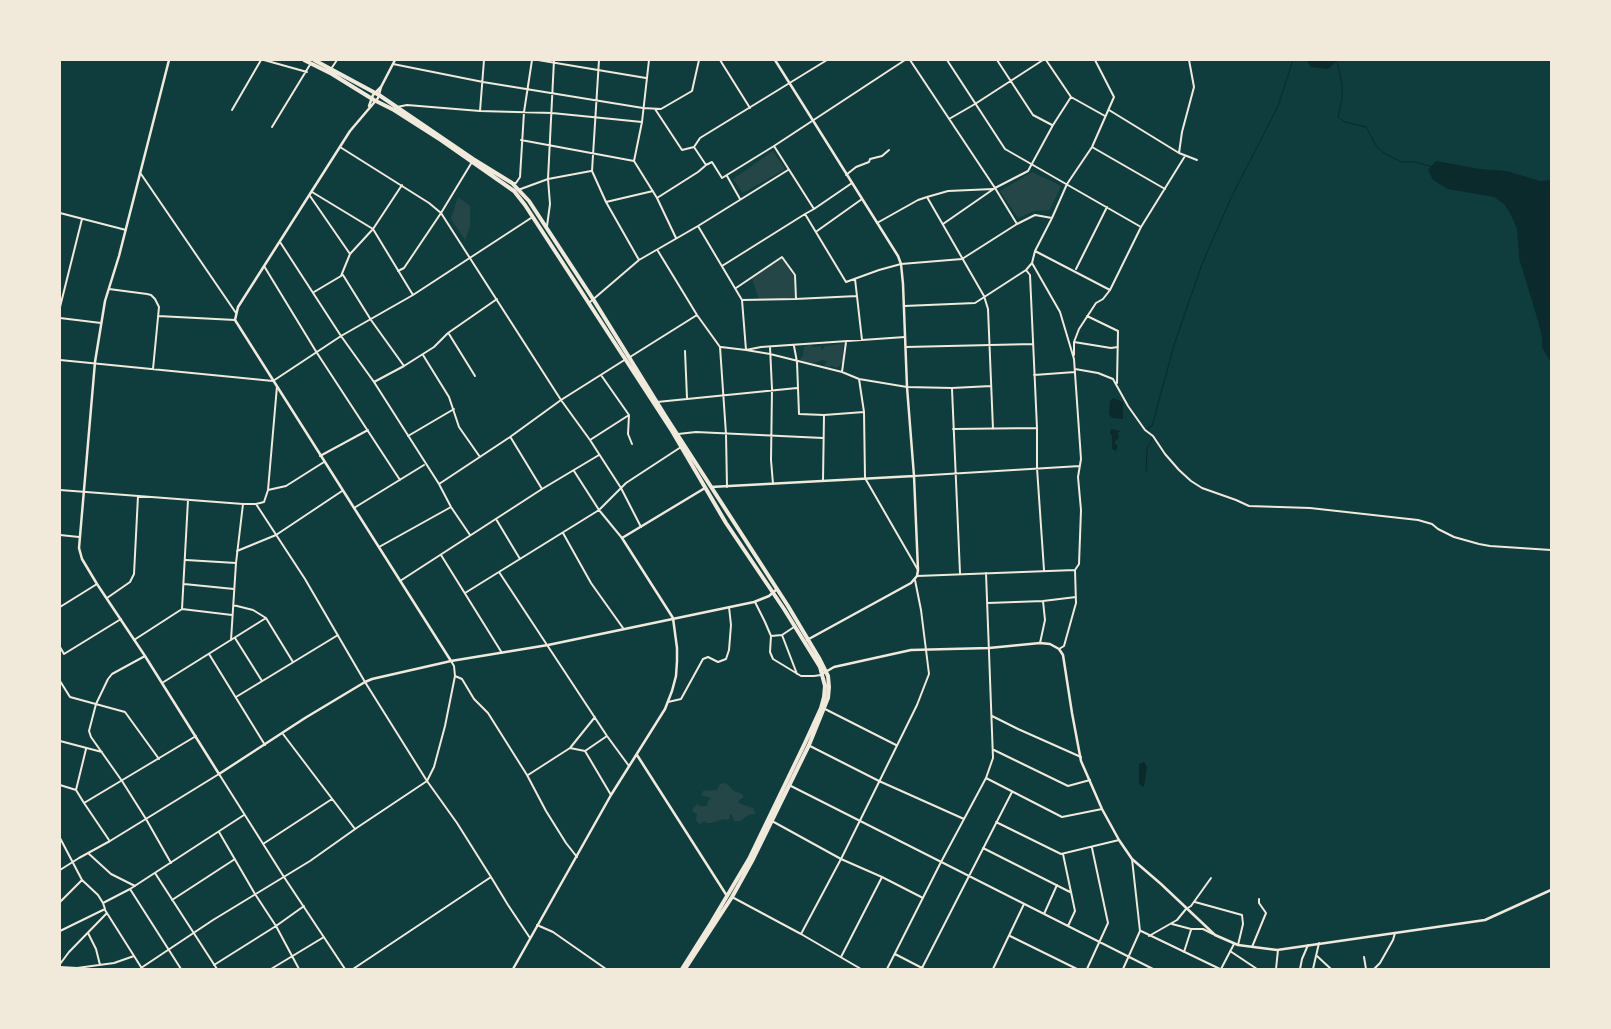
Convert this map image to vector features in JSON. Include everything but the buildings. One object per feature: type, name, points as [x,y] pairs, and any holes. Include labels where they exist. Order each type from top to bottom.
[{"type":"highway","points":[[304,60],[331,69],[377,94],[512,183],[529,201],[672,431],[726,523],[775,591]]},
{"type":"highway","points":[[313,62],[374,100],[394,110],[514,191],[591,301]]},
{"type":"highway","points":[[627,359],[678,434],[797,626],[824,673],[829,687],[825,709],[752,861],[684,969]]},
{"type":"highway","points":[[729,896],[760,838],[821,708],[825,686],[824,673]]},
{"type":"street","points":[[169,60],[101,322],[95,362],[83,492],[79,537],[80,554],[244,815],[345,969]]},
{"type":"street","points":[[232,110],[263,60],[307,72]]},
{"type":"street","points":[[331,69],[338,60]]},
{"type":"street","points":[[60,838],[82,880],[98,895],[142,969],[193,933],[310,861],[427,781],[434,767],[455,676],[454,666],[235,320],[236,313],[264,266],[350,131],[369,108],[395,60]]},
{"type":"street","points":[[480,111],[484,60]]},
{"type":"street","points":[[512,183],[516,183],[520,178],[524,112],[532,60]]},
{"type":"street","points":[[538,60],[554,61],[646,78]]},
{"type":"street","points":[[599,60],[592,171],[606,202],[639,260]]},
{"type":"street","points":[[649,60],[642,122],[634,160],[657,198],[676,238]]},
{"type":"street","points":[[393,64],[483,82],[643,108],[661,109],[692,91],[699,60]]},
{"type":"street","points":[[720,60],[750,108]]},
{"type":"street","points":[[775,60],[898,256],[901,264],[907,387],[914,476],[918,570],[915,580],[806,641]]},
{"type":"street","points":[[655,109],[682,150],[694,147],[700,138],[789,82],[828,60]]},
{"type":"street","points":[[897,60],[899,64]]},
{"type":"street","points":[[657,198],[712,162],[722,178],[727,176],[905,60]]},
{"type":"street","points":[[910,60],[1017,224]]},
{"type":"street","points":[[947,60],[1005,149],[1141,226]]},
{"type":"street","points":[[997,60],[1033,115],[1053,126]]},
{"type":"street","points":[[949,119],[1045,60],[1071,97],[1105,116]]},
{"type":"street","points":[[904,306],[975,303],[1026,270],[1032,263],[1035,251],[1067,184],[1092,147],[1114,97],[1095,60]]},
{"type":"street","points":[[1178,153],[1194,87],[1189,60]]},
{"type":"street","points":[[547,228],[550,204],[548,179],[554,61]]},
{"type":"street","points":[[272,127],[313,62]]},
{"type":"street","points":[[374,100],[377,94]]},
{"type":"street","points":[[943,224],[995,188],[1028,171],[1071,97]]},
{"type":"street","points":[[397,107],[407,105],[480,111],[552,113],[642,122]]},
{"type":"street","points":[[1109,110],[1178,153],[1197,160]]},
{"type":"street","points":[[522,140],[634,160]]},
{"type":"street","points":[[774,146],[814,209]]},
{"type":"street","points":[[694,147],[706,165]]},
{"type":"street","points":[[1092,147],[1165,189]]},
{"type":"street","points":[[340,148],[402,185],[441,213],[561,400],[621,488],[641,527]]},
{"type":"street","points":[[846,175],[856,167],[869,162],[870,158],[882,156],[889,150]]},
{"type":"street","points":[[1059,649],[1064,646],[1076,603],[1075,570],[1079,564],[1080,554],[1081,510],[1078,477],[1080,466],[1074,342],[1079,329],[1096,303],[1104,299],[1110,290],[1141,226],[1185,156]]},
{"type":"street","points":[[398,271],[404,268],[472,162]]},
{"type":"street","points":[[591,301],[639,260],[788,170]]},
{"type":"street","points":[[518,190],[548,179],[592,171]]},
{"type":"street","points":[[140,173],[236,313]]},
{"type":"street","points":[[727,176],[740,199]]},
{"type":"street","points":[[722,267],[852,183]]},
{"type":"street","points":[[314,292],[342,274],[350,254],[373,229],[402,185]]},
{"type":"street","points":[[877,223],[927,197],[948,191],[995,188]]},
{"type":"street","points":[[606,202],[653,191]]},
{"type":"street","points":[[312,192],[373,229],[413,295]]},
{"type":"street","points":[[310,196],[350,254]]},
{"type":"street","points":[[927,197],[984,296],[988,309],[993,429]]},
{"type":"street","points":[[816,232],[862,199]]},
{"type":"street","points":[[1076,270],[1107,206]]},
{"type":"street","points":[[60,213],[126,230]]},
{"type":"street","points":[[805,214],[846,282],[901,264],[962,259],[1017,224],[1035,215],[1052,218]]},
{"type":"street","points":[[60,360],[273,381],[341,336],[413,295],[533,216]]},
{"type":"street","points":[[60,307],[82,219]]},
{"type":"street","points":[[698,226],[742,300],[746,350]]},
{"type":"street","points":[[280,242],[341,336],[374,382],[470,535]]},
{"type":"street","points":[[658,250],[697,315],[720,347],[726,434],[727,487]]},
{"type":"street","points":[[1035,251],[1076,270],[1110,290]]},
{"type":"street","points":[[735,288],[782,257],[795,275],[796,299]]},
{"type":"street","points":[[1032,263],[1060,312],[1074,358]]},
{"type":"street","points":[[264,266],[317,353],[400,480]]},
{"type":"street","points":[[1026,270],[1030,275],[1037,468],[1044,570]]},
{"type":"street","points":[[342,274],[371,320],[404,366]]},
{"type":"street","points":[[855,279],[862,340]]},
{"type":"street","points":[[109,289],[151,295],[159,307],[153,369]]},
{"type":"street","points":[[742,300],[857,296]]},
{"type":"street","points":[[374,382],[404,366],[434,346],[448,333],[497,299]]},
{"type":"street","points":[[439,484],[510,438],[561,400],[697,315]]},
{"type":"street","points":[[158,316],[235,320]]},
{"type":"street","points":[[1087,316],[1118,331],[1117,383]]},
{"type":"street","points":[[60,318],[101,322]]},
{"type":"street","points":[[448,333],[475,376]]},
{"type":"street","points":[[746,350],[905,338]]},
{"type":"street","points":[[842,372],[846,342]]},
{"type":"street","points":[[1074,342],[1111,348],[1118,347]]},
{"type":"street","points":[[906,347],[1033,344]]},
{"type":"street","points":[[794,345],[797,362],[799,414],[824,415],[864,412]]},
{"type":"street","points":[[720,347],[770,354],[842,372],[860,379],[907,387],[952,388],[991,386]]},
{"type":"street","points":[[770,347],[773,484]]},
{"type":"street","points":[[685,351],[687,398]]},
{"type":"street","points":[[422,354],[440,382],[454,409],[460,427],[480,457]]},
{"type":"street","points":[[1034,376],[1075,370],[1098,373],[1113,379],[1117,383],[1128,406],[1145,430],[1191,481],[1202,488],[1249,506],[1310,508],[1418,520],[1432,524],[1454,537],[1479,544],[1551,550]]},
{"type":"street","points":[[602,375],[629,415],[628,434],[632,444]]},
{"type":"street","points":[[860,379],[864,412],[865,478],[918,570]]},
{"type":"street","points":[[60,490],[243,504],[264,502],[268,490],[277,386]]},
{"type":"street","points":[[657,402],[797,388]]},
{"type":"street","points":[[952,388],[960,574]]},
{"type":"street","points":[[408,436],[454,409]]},
{"type":"street","points":[[590,440],[629,415]]},
{"type":"street","points":[[823,481],[824,415]]},
{"type":"street","points":[[953,429],[1037,428]]},
{"type":"street","points":[[320,456],[368,430]]},
{"type":"street","points":[[678,434],[696,432],[823,438]]},
{"type":"street","points":[[510,438],[542,489]]},
{"type":"street","points":[[465,594],[599,510],[634,478],[681,447]]},
{"type":"street","points":[[400,581],[542,489],[599,456]]},
{"type":"street","points":[[268,490],[286,486],[324,462]]},
{"type":"street","points":[[354,508],[425,465]]},
{"type":"street","points":[[622,538],[706,487],[1080,466]]},
{"type":"street","points":[[513,969],[611,795],[668,702],[676,676],[677,648],[673,618],[622,538],[599,510],[574,470]]},
{"type":"street","points":[[237,551],[276,536],[342,491]]},
{"type":"street","points":[[107,598],[130,582],[134,574],[138,496]]},
{"type":"street","points":[[182,609],[188,500]]},
{"type":"street","points":[[231,640],[237,551],[243,504]]},
{"type":"street","points":[[256,504],[305,579],[365,682],[427,781],[457,823],[530,938]]},
{"type":"street","points":[[379,547],[451,507]]},
{"type":"street","points":[[496,519],[520,559]]},
{"type":"street","points":[[563,533],[591,584],[623,628]]},
{"type":"street","points":[[60,535],[79,537]]},
{"type":"street","points":[[440,555],[502,653]]},
{"type":"street","points":[[185,560],[236,564]]},
{"type":"street","points":[[917,576],[1075,570]]},
{"type":"street","points":[[499,572],[607,736],[629,766]]},
{"type":"street","points":[[887,969],[986,778],[993,758],[986,573]]},
{"type":"street","points":[[801,934],[917,706],[930,674],[915,580]]},
{"type":"street","points":[[60,606],[98,584]]},
{"type":"street","points":[[184,584],[234,589]]},
{"type":"street","points":[[60,870],[146,819],[365,682],[451,661],[502,653],[754,602],[775,591]]},
{"type":"street","points":[[988,603],[1043,601],[1076,597]]},
{"type":"street","points":[[1040,643],[1046,620],[1043,601]]},
{"type":"street","points":[[754,602],[771,636],[770,652],[773,659],[801,676],[814,676],[834,667],[911,650],[989,648],[1040,643],[1050,644],[1059,649],[1063,655],[1081,757],[1102,809],[1132,859],[1215,935]]},
{"type":"street","points":[[233,605],[253,610],[266,618],[293,662]]},
{"type":"street","points":[[668,702],[681,699],[703,659],[708,657],[718,662],[726,659],[729,650],[731,625],[729,607]]},
{"type":"street","points":[[134,640],[182,609],[232,615]]},
{"type":"street","points":[[162,683],[266,618]]},
{"type":"street","points":[[60,656],[120,619]]},
{"type":"street","points":[[771,636],[782,635],[797,626]]},
{"type":"street","points":[[236,697],[338,635]]},
{"type":"street","points":[[782,635],[797,674]]},
{"type":"street","points":[[235,638],[262,681]]},
{"type":"street","points":[[60,647],[64,654]]},
{"type":"street","points":[[209,654],[265,745]]},
{"type":"street","points":[[145,656],[112,674],[108,679],[96,704],[89,731],[91,737],[146,819],[171,863]]},
{"type":"street","points":[[455,676],[462,679],[474,699],[488,712],[527,775],[546,811],[577,857]]},
{"type":"street","points":[[60,681],[70,697],[125,712],[159,759]]},
{"type":"street","points":[[825,709],[896,745]]},
{"type":"street","points":[[992,715],[1018,729],[1081,757]]},
{"type":"street","points":[[527,775],[570,748],[595,717]]},
{"type":"street","points":[[283,734],[355,829]]},
{"type":"street","points":[[84,803],[196,736]]},
{"type":"street","points":[[586,752],[607,736]]},
{"type":"street","points":[[60,741],[102,752]]},
{"type":"street","points":[[809,745],[879,781],[964,819]]},
{"type":"street","points":[[76,790],[86,748]]},
{"type":"street","points":[[570,748],[586,752],[611,795]]},
{"type":"street","points":[[993,750],[1068,786],[1090,780]]},
{"type":"street","points":[[637,754],[729,896],[801,934],[861,969]]},
{"type":"street","points":[[986,778],[1062,817],[1102,809]]},
{"type":"street","points":[[60,785],[76,790],[110,841]]},
{"type":"street","points":[[789,785],[1153,969]]},
{"type":"street","points":[[895,954],[924,968],[1012,792]]},
{"type":"street","points":[[263,844],[333,799]]},
{"type":"street","points":[[102,903],[135,886],[244,815]]},
{"type":"street","points":[[772,821],[840,859],[882,877],[923,898]]},
{"type":"street","points":[[996,822],[1063,854],[1120,840]]},
{"type":"street","points":[[219,832],[276,926],[299,969]]},
{"type":"street","points":[[1087,969],[1108,923],[1092,847]]},
{"type":"street","points":[[983,848],[1070,892]]},
{"type":"street","points":[[88,853],[111,874],[135,886]]},
{"type":"street","points":[[1063,854],[1075,911],[1068,926]]},
{"type":"street","points":[[172,900],[235,859]]},
{"type":"street","points":[[1123,969],[1140,931],[1132,859]]},
{"type":"street","points":[[155,873],[217,969]]},
{"type":"street","points":[[353,969],[491,877]]},
{"type":"street","points":[[841,957],[882,877]]},
{"type":"street","points":[[1149,936],[1178,920],[1186,909],[1191,906],[1211,878]]},
{"type":"street","points":[[60,902],[82,880]]},
{"type":"street","points":[[1044,914],[1057,885]]},
{"type":"street","points":[[130,889],[181,969]]},
{"type":"street","points":[[1172,924],[1191,929],[1203,929],[1236,945],[1278,950],[1485,920],[1551,890]]},
{"type":"street","points":[[1252,947],[1266,913],[1258,903],[1259,899]]},
{"type":"street","points":[[1140,931],[1221,969],[1230,951],[1236,945],[1243,924],[1242,915],[1194,902]]},
{"type":"street","points":[[1000,969],[994,968],[1024,904]]},
{"type":"street","points":[[214,965],[304,906]]},
{"type":"street","points":[[60,931],[105,909]]},
{"type":"street","points":[[60,966],[69,952],[107,913]]},
{"type":"street","points":[[537,925],[553,932],[606,969]]},
{"type":"street","points":[[1184,952],[1191,929]]},
{"type":"street","points":[[1374,969],[1380,963],[1395,933]]},
{"type":"street","points":[[88,934],[96,949],[100,966]]},
{"type":"street","points":[[1010,936],[1077,969]]},
{"type":"street","points":[[271,969],[324,937]]},
{"type":"street","points":[[1313,969],[1319,943]]},
{"type":"street","points":[[1300,969],[1308,946]]},
{"type":"street","points":[[1276,969],[1278,950]]},
{"type":"street","points":[[1230,951],[1257,969]]},
{"type":"street","points":[[60,966],[100,966],[134,956]]},
{"type":"street","points":[[1317,956],[1331,969]]},
{"type":"street","points":[[1364,957],[1366,969]]},
{"type":"shaded area","points":[[1306,60],[1338,60],[1328,69],[1311,67]]},
{"type":"shaded area","points":[[773,151],[785,169],[743,193],[733,179]]},
{"type":"shaded area","points":[[1436,161],[1480,169],[1507,171],[1540,181],[1551,180],[1551,363],[1542,347],[1542,337],[1538,321],[1519,258],[1517,229],[1511,215],[1504,204],[1494,197],[1448,189],[1433,180],[1428,170]]},
{"type":"shaded area","points":[[1032,172],[1061,186],[1050,210],[1034,211],[1018,218],[1000,191]]},
{"type":"shaded area","points":[[458,197],[470,206],[470,226],[465,240],[451,219]]},
{"type":"shaded area","points":[[782,258],[794,276],[795,299],[759,299],[751,276]]},
{"type":"shaded area","points":[[809,344],[814,347],[820,346],[822,350],[825,346],[843,344],[843,362],[837,368],[832,366],[826,367],[824,365],[827,361],[822,360],[814,363],[802,362],[800,358],[803,356],[804,347]]},
{"type":"shaded area","points":[[1113,398],[1123,402],[1123,419],[1112,418],[1109,414],[1110,401]]},
{"type":"shaded area","points":[[1111,429],[1120,431],[1117,434],[1119,435],[1118,439],[1115,441],[1115,444],[1118,445],[1116,451],[1112,449]]},
{"type":"shaded area","points":[[1144,762],[1147,767],[1144,787],[1139,784],[1139,764]]},
{"type":"shaded area","points":[[724,783],[734,791],[742,794],[744,797],[738,803],[753,808],[756,814],[751,814],[741,821],[734,821],[730,814],[727,820],[698,823],[696,820],[697,814],[692,811],[693,808],[697,804],[707,806],[711,798],[701,795],[703,791],[717,790],[720,784]]},
{"type":"waterway","points":[[1149,431],[1148,428],[1152,426],[1174,345],[1202,264],[1231,198],[1278,106],[1293,60]]},
{"type":"waterway","points":[[1337,60],[1342,85],[1342,98],[1338,117],[1345,122],[1366,127],[1377,147],[1401,162],[1415,162],[1433,167]]},
{"type":"waterway","points":[[1146,472],[1147,448],[1152,437]]}]
